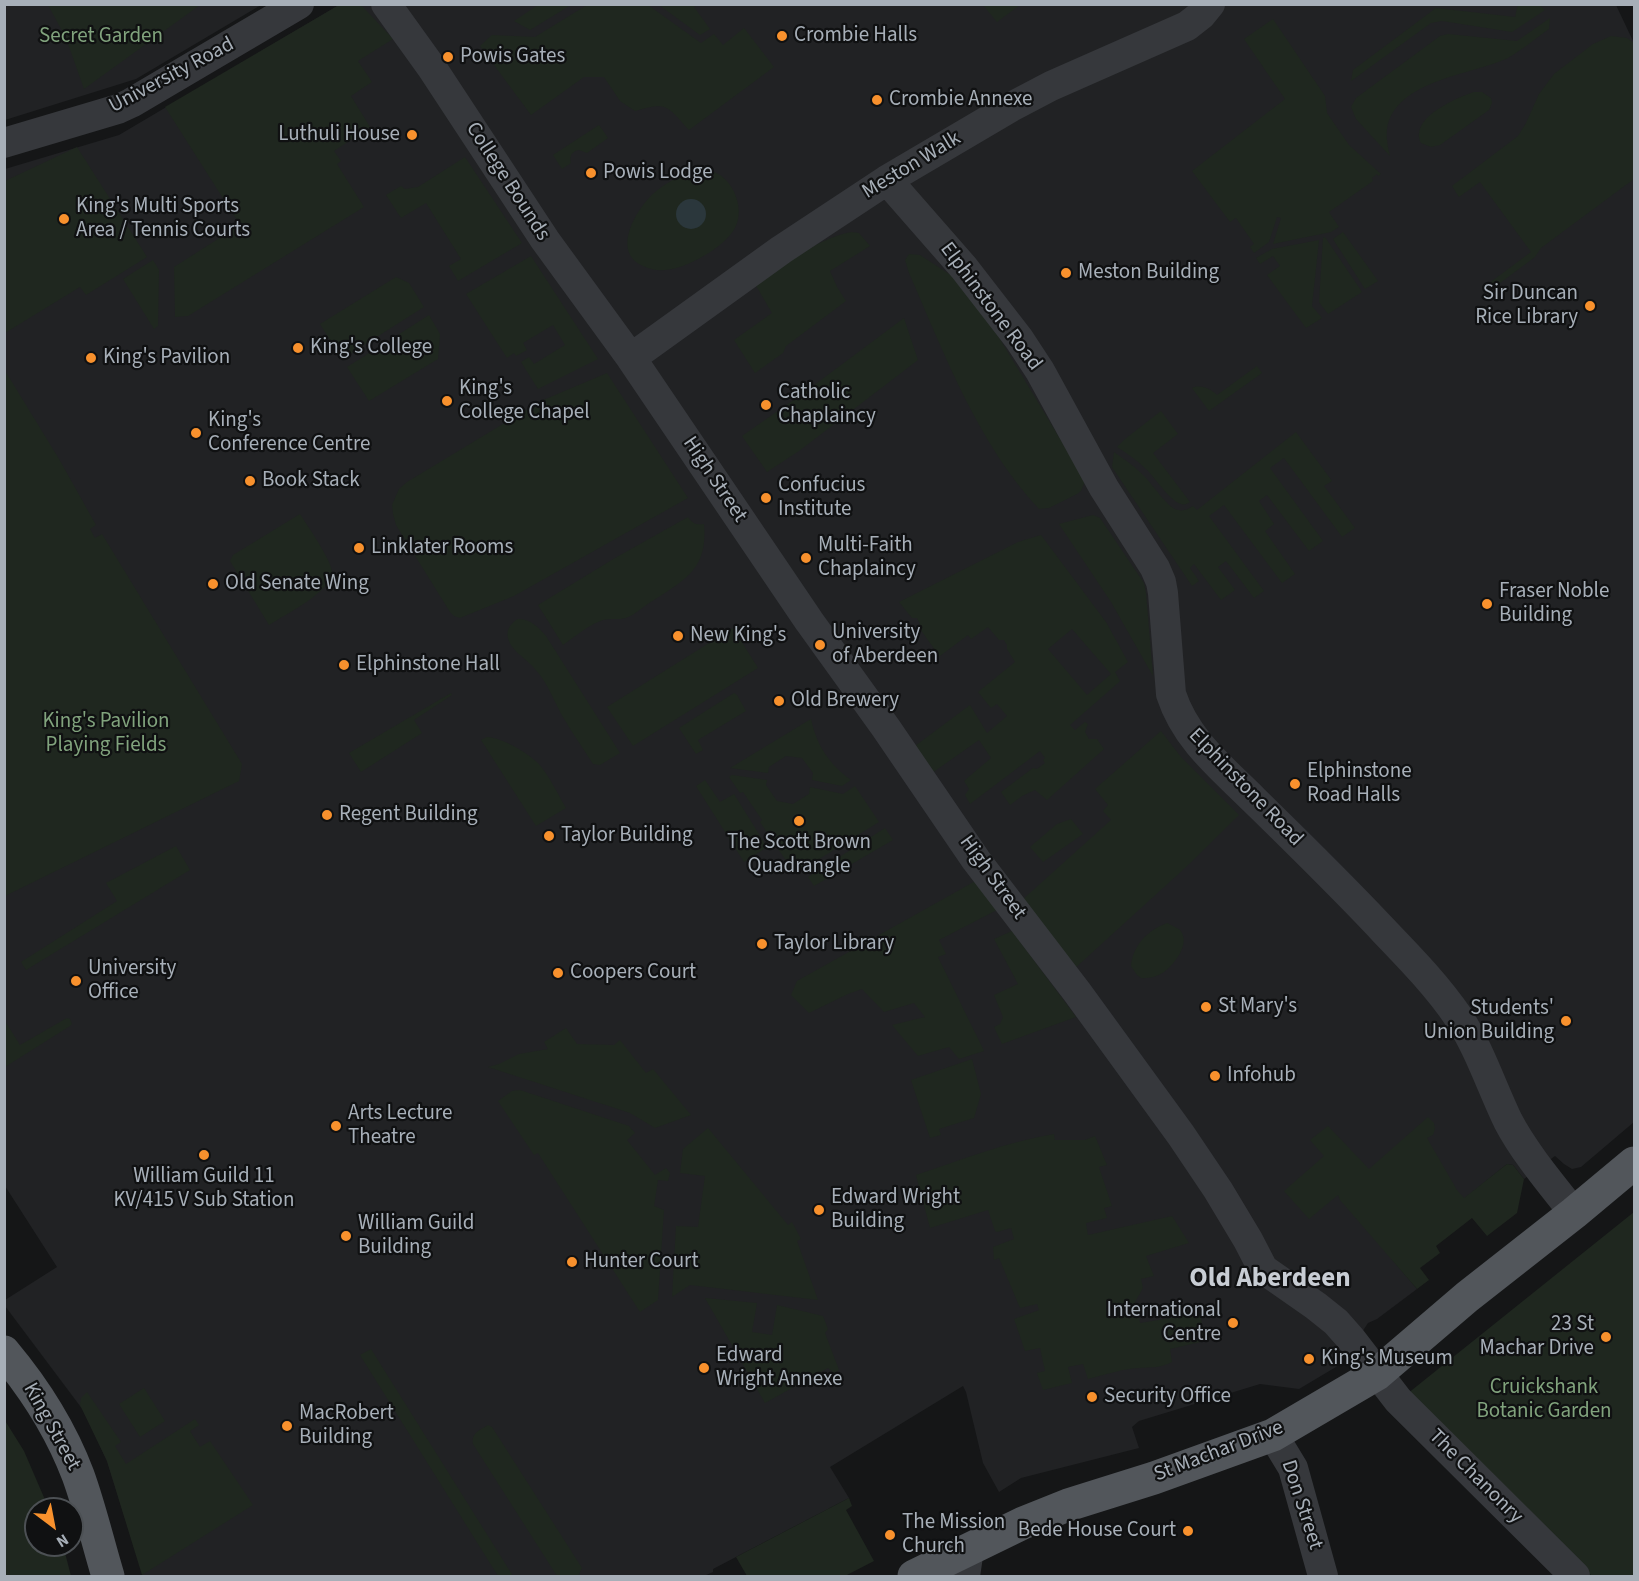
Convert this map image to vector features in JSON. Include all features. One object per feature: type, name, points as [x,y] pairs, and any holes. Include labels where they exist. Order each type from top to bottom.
[{"type":"main road","name":"St Machar Drive","points":[[914,1576],[967,1563],[1023,1522],[1273,1435],[1377,1374],[1467,1297],[1635,1163]]},
{"type":"main road","name":"King Street","points":[[4,1352],[39,1399],[63,1441],[77,1474],[108,1576]]},
{"type":"street","name":"University Road","points":[[4,143],[118,109],[131,103],[299,4]]},
{"type":"street","name":"College Bounds","points":[[387,4],[432,68],[544,240],[631,358]]},
{"type":"street","name":"Meston Walk","points":[[631,358],[781,250],[888,180],[1028,98],[1187,26],[1210,4]]},
{"type":"street","name":"Elphinstone Road","points":[[888,180],[964,268],[1019,339],[1040,371],[1104,488],[1155,568],[1163,593],[1171,694],[1183,723],[1208,755],[1346,890],[1442,994],[1470,1037],[1515,1132],[1574,1213]]},
{"type":"street","name":"High Street","points":[[631,358],[809,621],[886,728],[976,860],[1077,992],[1181,1135],[1218,1190],[1263,1269],[1336,1322],[1377,1374]]},
{"type":"street","name":"The Chanonry","points":[[1377,1374],[1398,1400],[1575,1576]]},
{"type":"street","name":"Don Street","points":[[1273,1435],[1293,1468],[1323,1576]]},
{"type":"shaded area","points":[[5,5],[261,5],[136,79],[5,120]]},
{"type":"shaded area","name":"University of Aberdeen","points":[[339,5],[1616,5],[1634,43],[1634,1122],[1581,1167],[1572,1169],[1555,1156],[1524,1179],[1513,1165],[1507,1164],[1391,1258],[1417,1289],[1377,1319],[1368,1323],[1341,1364],[1299,1389],[1260,1384],[1139,1421],[1132,1427],[1139,1448],[1021,1478],[999,1492],[983,1463],[963,1386],[830,1467],[849,1498],[713,1569],[713,1572],[704,1576],[143,1576],[107,1461],[83,1410],[5,1306],[5,1300],[57,1267],[5,1186],[5,169],[119,135]]},
{"type":"shaded area","points":[[691,199],[701,204],[706,214],[701,224],[691,229],[681,224],[676,214],[681,204]]},
{"type":"green space","points":[[1518,4],[1539,5],[1545,10],[1512,32],[1442,21],[1431,23],[1351,81],[1353,70],[1436,8],[1515,17]]},
{"type":"green space","name":"Secret Garden","points":[[48,5],[200,5],[84,89],[66,38]]},
{"type":"green space","points":[[339,5],[363,7],[393,39],[358,61],[372,82],[351,96],[370,127],[334,151],[341,161],[337,164],[364,207],[188,316],[175,317],[174,267],[240,225],[165,107]]},
{"type":"green space","points":[[538,5],[571,5],[530,30],[514,21]]},
{"type":"green space","points":[[587,5],[648,5],[701,43],[714,34],[723,45],[744,28],[774,67],[689,130],[671,111],[661,106],[635,111],[620,101],[604,77],[584,77],[531,115],[480,46],[492,35],[535,37]]},
{"type":"green space","points":[[659,5],[697,5],[694,7],[710,29],[700,35]]},
{"type":"green space","points":[[983,5],[1020,5],[997,22]]},
{"type":"green space","points":[[1550,18],[1549,29],[1508,58],[1419,89],[1404,100],[1393,113],[1387,129],[1390,156],[1356,119],[1351,107],[1356,98],[1440,36],[1448,34],[1517,41]]},
{"type":"green space","points":[[1273,19],[1325,96],[1327,113],[1349,145],[1381,174],[1378,176],[1377,174],[1372,178],[1373,181],[1329,212],[1339,227],[1331,232],[1273,244],[1281,218],[1277,217],[1269,242],[1254,253],[1250,247],[1254,244],[1236,218],[1230,222],[1192,171],[1285,99],[1244,39]]},
{"type":"green space","points":[[1611,36],[1627,38],[1634,43],[1634,179],[1541,248],[1535,257],[1492,289],[1488,284],[1531,252],[1480,182],[1459,197],[1452,186],[1518,136],[1539,94],[1554,74],[1593,44]]},
{"type":"green space","points":[[1474,92],[1482,92],[1491,98],[1492,103],[1489,110],[1440,145],[1431,147],[1421,143],[1419,134],[1428,117],[1446,104]]},
{"type":"green space","points":[[599,125],[608,138],[587,153],[575,151],[571,156],[571,163],[562,169],[553,155]]},
{"type":"green space","name":"King's Multi Sports Area / Tennis Courts","points":[[77,147],[147,257],[86,295],[80,287],[5,333],[5,181]]},
{"type":"green space","points":[[465,157],[522,243],[458,281],[449,266],[461,259],[426,203],[401,218],[386,195],[401,186],[405,189],[418,187]]},
{"type":"green space","points":[[698,169],[718,174],[726,180],[734,192],[739,214],[735,228],[714,249],[683,266],[654,270],[643,266],[634,260],[629,251],[628,241],[634,219],[647,200],[659,189],[686,173]]},
{"type":"green space","points":[[851,232],[859,233],[870,246],[830,271],[846,301],[786,346],[783,353],[755,373],[734,340],[772,313],[755,284],[825,240]]},
{"type":"green space","points":[[1343,232],[1378,281],[1365,289],[1333,239]]},
{"type":"green space","points":[[1325,237],[1362,292],[1328,314],[1319,302],[1323,238]]},
{"type":"green space","points":[[1319,240],[1312,306],[1322,318],[1306,328],[1267,275],[1280,266],[1273,256],[1260,264],[1256,258],[1272,249]]},
{"type":"green space","points":[[909,254],[920,255],[952,276],[992,326],[1085,481],[1081,491],[1077,494],[1049,508],[1039,509],[998,456],[980,427],[949,366],[909,273],[905,260]]},
{"type":"green space","points":[[531,256],[598,359],[538,389],[521,362],[529,357],[534,364],[565,345],[553,325],[523,343],[527,350],[516,356],[514,353],[507,358],[466,294]]},
{"type":"green space","points":[[153,260],[159,270],[158,326],[154,329],[123,279]]},
{"type":"green space","points":[[396,277],[409,283],[424,307],[342,359],[320,324]]},
{"type":"green space","points":[[429,315],[440,334],[438,359],[369,401],[347,367],[382,345],[383,350],[388,353],[394,349],[394,343],[390,340]]},
{"type":"green space","points":[[904,318],[918,360],[799,451],[767,472],[742,436]]},
{"type":"green space","points":[[1257,366],[1262,373],[1209,411],[1192,388],[1206,388],[1217,395]]},
{"type":"green space","name":"King's Pavilion Playing Fields","points":[[4,369],[96,525],[90,529],[95,538],[102,534],[242,764],[239,781],[5,896]]},
{"type":"green space","points":[[607,373],[688,498],[514,596],[460,618],[454,616],[396,525],[392,505],[399,489],[541,401]]},
{"type":"green space","points":[[1161,411],[1178,434],[1153,453],[1190,502],[1186,504],[1172,499],[1144,467],[1117,447]]},
{"type":"green space","points":[[1296,432],[1332,481],[1324,486],[1355,528],[1342,537],[1284,458],[1270,468],[1323,541],[1309,551],[1267,495],[1259,501],[1274,524],[1265,531],[1295,574],[1282,583],[1224,505],[1209,516],[1264,591],[1254,598],[1226,561],[1218,567],[1235,590],[1221,600],[1194,564],[1190,568],[1199,581],[1192,586],[1112,467],[1114,452],[1142,473],[1171,507],[1182,510],[1193,506],[1197,510]]},
{"type":"green space","points":[[300,514],[331,567],[330,580],[316,595],[269,625],[230,561],[233,555]]},
{"type":"green space","points":[[1093,515],[1100,518],[1144,583],[1153,676],[1111,602],[1059,524]]},
{"type":"green space","points":[[688,517],[695,524],[704,524],[703,551],[693,570],[676,585],[629,617],[598,622],[563,645],[538,605]]},
{"type":"green space","points":[[1041,535],[1106,622],[1128,662],[1115,672],[1120,681],[1070,725],[1075,730],[1085,722],[1088,724],[1085,732],[1089,739],[1097,739],[1104,749],[1047,800],[1035,790],[1010,805],[1001,792],[1033,768],[1037,769],[1045,763],[1043,760],[1045,758],[1040,751],[970,804],[965,795],[969,789],[964,781],[991,758],[979,740],[932,773],[911,749],[970,705],[987,733],[1007,716],[997,704],[991,708],[978,692],[1015,662],[1004,640],[999,640],[988,627],[971,639],[968,635],[936,659],[931,653],[935,650],[918,626],[920,624],[917,618],[912,618],[899,602],[1018,542]],"holes":[[[1072,629],[1111,674],[1087,695],[1048,649]]]},
{"type":"green space","points":[[518,619],[530,622],[546,636],[620,753],[600,765],[593,764],[566,723],[543,680],[510,643],[508,629]]},
{"type":"green space","points":[[733,628],[758,668],[633,746],[607,707]]},
{"type":"green space","points":[[451,693],[452,695],[414,720],[422,733],[361,772],[349,753]]},
{"type":"green space","points":[[734,693],[746,711],[698,740],[703,750],[696,754],[679,728]]},
{"type":"green space","points":[[811,719],[825,754],[836,768],[851,780],[842,786],[812,780],[813,773],[802,758],[786,756],[769,767],[768,773],[730,768]]},
{"type":"green space","points":[[1161,731],[1181,757],[1239,815],[1185,868],[1073,970],[1021,901],[1111,820],[1103,811],[1108,805],[1095,789]]},
{"type":"green space","points":[[487,737],[514,746],[538,763],[566,808],[536,826],[481,740]]},
{"type":"green space","points":[[732,775],[767,780],[766,785],[777,801],[793,804],[809,794],[810,787],[843,794],[855,786],[879,822],[795,874],[743,792],[740,793],[729,777]]},
{"type":"green space","points":[[705,780],[720,802],[734,794],[767,847],[744,862],[696,786]]},
{"type":"green space","points":[[1071,819],[1083,834],[1043,862],[1030,847],[1057,824]]},
{"type":"green space","points":[[885,828],[893,840],[814,886],[808,877]]},
{"type":"green space","points":[[176,846],[190,870],[26,970],[21,962],[117,901],[106,883]]},
{"type":"green space","points":[[979,879],[997,910],[939,940],[946,954],[938,957],[984,1051],[959,1059],[949,1047],[918,1056],[892,1025],[925,1017],[914,1003],[884,1012],[862,989],[809,1013],[791,995],[797,981]]},
{"type":"green space","points":[[1167,923],[1180,930],[1183,935],[1183,947],[1173,964],[1164,972],[1153,977],[1141,978],[1131,966],[1135,951],[1148,934]]},
{"type":"green space","points":[[1012,931],[1076,1017],[1002,1044],[994,1027],[1000,1024],[1003,1017],[994,995],[1018,984],[994,939]]},
{"type":"green space","points":[[67,1018],[72,1024],[70,1026],[5,1067],[5,1021],[20,1045]]},
{"type":"green space","points":[[566,1028],[577,1044],[614,1045],[620,1040],[646,1073],[653,1069],[691,1115],[655,1128],[630,1113],[488,1067],[519,1054],[548,1049],[544,1042]]},
{"type":"green space","points":[[972,1059],[981,1094],[974,1118],[939,1129],[941,1135],[930,1138],[911,1080]]},
{"type":"green space","points":[[520,1090],[629,1126],[635,1133],[627,1140],[655,1175],[666,1168],[670,1173],[668,1181],[658,1180],[654,1206],[664,1210],[658,1300],[640,1312],[538,1153],[534,1155],[498,1101],[512,1091]]},
{"type":"green space","points":[[1428,1117],[1434,1123],[1435,1129],[1433,1135],[1427,1138],[1464,1198],[1507,1164],[1513,1165],[1524,1179],[1517,1213],[1487,1236],[1472,1218],[1436,1246],[1440,1253],[1420,1268],[1429,1280],[1417,1289],[1338,1195],[1309,1219],[1284,1191],[1324,1156],[1310,1140],[1328,1126],[1369,1169]]},
{"type":"green space","points":[[708,1128],[788,1225],[792,1222],[801,1239],[797,1241],[818,1300],[690,1285],[672,1297],[676,1226],[698,1227],[705,1176],[680,1173],[683,1149]]},
{"type":"green space","points":[[1054,1134],[1055,1140],[1085,1140],[1095,1136],[1107,1165],[1099,1167],[1112,1206],[1104,1208],[1107,1218],[1086,1223],[1088,1235],[1172,1216],[1189,1243],[1146,1256],[1154,1276],[1141,1279],[1143,1288],[1135,1302],[1140,1323],[1200,1313],[1205,1341],[1170,1349],[1172,1362],[1088,1379],[1083,1364],[1068,1367],[1072,1383],[1043,1390],[1037,1373],[1045,1371],[1040,1348],[1025,1351],[1014,1319],[1039,1310],[1037,1304],[1020,1308],[999,1258],[994,1260],[993,1247],[1014,1239],[1011,1228],[995,1231],[988,1210],[930,1228],[916,1175],[1001,1147]]},
{"type":"green space","name":"Cruickshank Botanic Garden","points":[[1634,1212],[1634,1576],[1592,1576],[1407,1394]]},
{"type":"green space","points":[[705,1298],[757,1303],[752,1332],[772,1335],[777,1305],[823,1316],[828,1329],[825,1333],[839,1370],[834,1373],[828,1368],[765,1403]]},
{"type":"green space","points":[[371,1349],[513,1576],[498,1576],[360,1355]]},
{"type":"green space","points":[[144,1388],[165,1421],[140,1437],[119,1404]]},
{"type":"green space","points":[[87,1392],[121,1442],[115,1446],[126,1464],[195,1419],[199,1425],[190,1431],[200,1447],[210,1441],[253,1505],[142,1575],[107,1461],[80,1405],[81,1398]]},
{"type":"green space","points":[[4,1419],[24,1451],[44,1497],[24,1497],[24,1557],[66,1557],[71,1576],[5,1576]]},
{"type":"green space","points":[[488,1425],[492,1427],[582,1568],[578,1576],[557,1576],[473,1444],[475,1434]]},
{"type":"green space","points":[[849,1498],[852,1506],[846,1510],[874,1561],[845,1576],[747,1576],[736,1557]]},
{"type":"place","name":"Crombie Halls","points":[[782,36]]},
{"type":"place","name":"Powis Gates","points":[[448,57]]},
{"type":"place","name":"Crombie Annexe","points":[[877,100]]},
{"type":"place","name":"Luthuli House","points":[[412,135]]},
{"type":"place","name":"Powis Lodge","points":[[591,173]]},
{"type":"place","name":"King's Multi Sports Area / Tennis Courts","points":[[64,219]]},
{"type":"place","name":"Meston Building","points":[[1066,273]]},
{"type":"place","name":"Sir Duncan Rice Library","points":[[1590,306]]},
{"type":"place","name":"King's College","points":[[298,348]]},
{"type":"place","name":"King's Pavilion","points":[[91,358]]},
{"type":"place","name":"King's College Chapel","points":[[447,401]]},
{"type":"place","name":"Catholic Chaplaincy","points":[[766,405]]},
{"type":"place","name":"King's Conference Centre","points":[[196,433]]},
{"type":"place","name":"Book Stack","points":[[250,481]]},
{"type":"place","name":"Confucius Institute","points":[[766,498]]},
{"type":"place","name":"Linklater Rooms","points":[[359,548]]},
{"type":"place","name":"Multi-Faith Chaplaincy","points":[[806,558]]},
{"type":"place","name":"Old Senate Wing","points":[[213,584]]},
{"type":"place","name":"Fraser Noble Building","points":[[1487,604]]},
{"type":"place","name":"New King's","points":[[678,636]]},
{"type":"place","name":"University of Aberdeen","points":[[820,645]]},
{"type":"place","name":"Elphinstone Hall","points":[[344,665]]},
{"type":"place","name":"Old Brewery","points":[[779,701]]},
{"type":"place","name":"Elphinstone Road Halls","points":[[1295,784]]},
{"type":"place","name":"Regent Building","points":[[327,815]]},
{"type":"place","name":"The Scott Brown Quadrangle","points":[[799,821]]},
{"type":"place","name":"Taylor Building","points":[[549,836]]},
{"type":"place","name":"Taylor Library","points":[[762,944]]},
{"type":"place","name":"Coopers Court","points":[[558,973]]},
{"type":"place","name":"University Office","points":[[76,981]]},
{"type":"place","name":"St Mary's","points":[[1206,1007]]},
{"type":"place","name":"Students' Union Building","points":[[1566,1021]]},
{"type":"place","name":"Infohub","points":[[1215,1076]]},
{"type":"place","name":"Arts Lecture Theatre","points":[[336,1126]]},
{"type":"place","name":"William Guild 11 KV/415 V Sub Station","points":[[204,1155]]},
{"type":"place","name":"Edward Wright Building","points":[[819,1210]]},
{"type":"place","name":"William Guild Building","points":[[346,1236]]},
{"type":"place","name":"Hunter Court","points":[[572,1262]]},
{"type":"place","name":"International Centre","points":[[1233,1323]]},
{"type":"place","name":"23 St Machar Drive","points":[[1606,1337]]},
{"type":"place","name":"King's Museum","points":[[1309,1359]]},
{"type":"place","name":"Edward Wright Annexe","points":[[704,1368]]},
{"type":"place","name":"Security Office","points":[[1092,1397]]},
{"type":"place","name":"MacRobert Building","points":[[287,1426]]},
{"type":"place","name":"Bede House Court","points":[[1188,1531]]},
{"type":"place","name":"The Mission Church","points":[[890,1535]]},
{"type":"district","name":"Old Aberdeen","points":[[1270,1280]]}]
